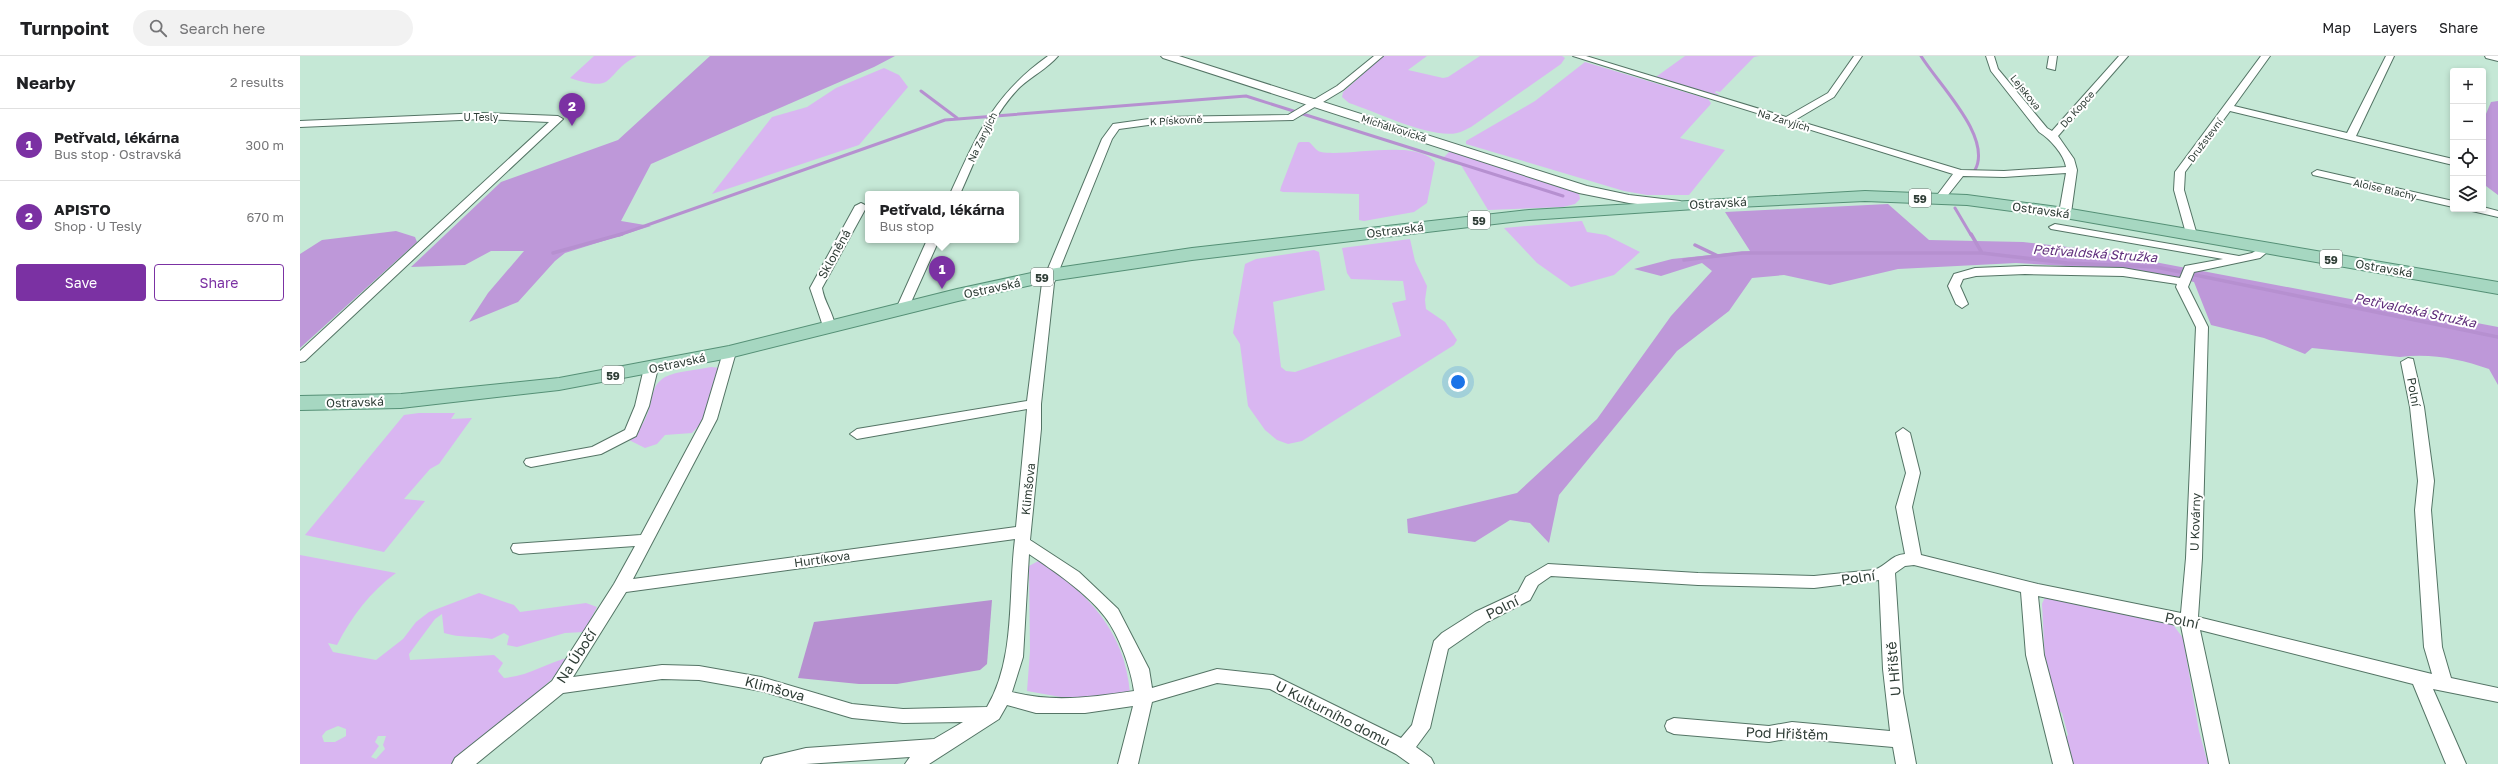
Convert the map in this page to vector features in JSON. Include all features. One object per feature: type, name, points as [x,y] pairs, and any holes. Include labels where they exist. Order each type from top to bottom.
[{"type":"main road","name":"Ostravská","points":[[300,403],[450,397],[559,384],[651,368],[729,352],[829,326],[1050,275],[1192,254],[1602,204],[1680,205],[1865,196],[1940,198],[2060,220],[2191,235],[2498,288]]},
{"type":"street","name":"Na Zaryjích","points":[[957,191],[990,118],[1005,96],[1028,74],[1054,56]]},
{"type":"street","name":"Michálkovická","points":[[1167,56],[1584,190],[1602,204]]},
{"type":"street","name":"K Pískovně","points":[[1050,275],[1106,139],[1116,126],[1164,120],[1290,118],[1317,103],[1379,56]]},
{"type":"street","name":"Na Zaryjích","points":[[1577,56],[1960,173],[2004,174],[2072,170]]},
{"type":"street","points":[[1786,121],[1831,94],[1858,56]]},
{"type":"street","name":"Lejskova","points":[[1990,56],[1994,69],[2043,130],[2053,136]]},
{"type":"street","points":[[2052,68],[2053,56]]},
{"type":"street","name":"Do Kopce","points":[[2072,170],[2070,160],[2055,142],[2053,136],[2122,56]]},
{"type":"street","name":"Družstevní","points":[[2191,235],[2179,190],[2180,172],[2229,108],[2266,56]]},
{"type":"street","points":[[2350,137],[2390,56]]},
{"type":"street","points":[[2489,56],[2498,58]]},
{"type":"street","points":[[2229,108],[2450,161]]},
{"type":"street","name":"U Tesly","points":[[300,124],[483,116],[558,119],[300,358]]},
{"type":"street","points":[[2072,170],[2060,220],[2244,258]]},
{"type":"street","points":[[1940,198],[1960,173]]},
{"type":"street","name":"Aloise Blachy","points":[[2317,173],[2450,203]]},
{"type":"street","name":"Skloněná","points":[[829,326],[827,314],[817,295],[816,288],[861,206]]},
{"type":"street","points":[[2486,211],[2498,214]]},
{"type":"street","points":[[902,309],[932,243]]},
{"type":"street","points":[[1962,304],[1954,286],[1958,277],[1975,272],[2025,270],[2123,272],[2184,282],[2189,269],[2256,256],[2266,248]]},
{"type":"street","name":"Klimšova","points":[[915,764],[938,747],[992,714],[1002,697],[1014,656],[1023,537],[1034,429],[1034,404],[1050,275]]},
{"type":"street","name":"U Kovárny","points":[[2184,282],[2182,287],[2202,327],[2194,558],[2189,621],[2218,764]]},
{"type":"street","name":"Na Úbočí","points":[[462,764],[558,686],[621,586],[644,540],[710,419],[729,352]]},
{"type":"street","name":"Polní","points":[[2408,362],[2417,407],[2426,481],[2423,510],[2433,647],[2444,684]]},
{"type":"street","points":[[531,462],[596,451],[631,433],[642,406],[651,368]]},
{"type":"street","points":[[857,434],[1034,404]]},
{"type":"street","points":[[1903,433],[1913,473],[1904,507],[1914,559]]},
{"type":"street","points":[[1023,537],[1073,576],[1112,613],[1140,669],[1144,697],[1128,764]]},
{"type":"street","name":"Hurtíkova","points":[[621,586],[1023,537]]},
{"type":"street","points":[[519,548],[644,540]]},
{"type":"street","name":"Polní","points":[[1403,748],[1421,728],[1440,646],[1448,638],[1481,617],[1524,596],[1532,581],[1548,570],[1698,579],[1814,582],[1856,579],[1887,572],[1894,564],[1902,560],[1914,559],[2029,588],[2189,621],[2420,679],[2498,695]]},
{"type":"street","name":"U Hřiště","points":[[1887,572],[1900,740],[1906,764]]},
{"type":"street","points":[[2029,588],[2029,610],[2034,659],[2063,764]]},
{"type":"street","name":"Klimšova","points":[[558,686],[662,672],[699,673],[761,684],[852,711],[903,716],[992,714]]},
{"type":"street","name":"U Kulturního domu","points":[[1002,697],[1036,706],[1084,706],[1144,697],[1217,676],[1273,682],[1403,748],[1424,764]]},
{"type":"street","points":[[2420,679],[2456,764]]},
{"type":"street","name":"Pod Hřištěm","points":[[1674,726],[1769,734],[1792,730],[1900,740]]},
{"type":"street","name":"Klimšova","points":[[770,764],[806,756],[938,747]]},
{"type":"shaded area","points":[[594,56],[637,56],[626,63],[604,83],[596,84],[570,78]]},
{"type":"shaded area","points":[[710,56],[895,56],[874,67],[651,164],[621,221],[651,226],[565,253],[555,261],[518,302],[469,322],[488,293],[524,251],[491,251],[465,265],[411,267],[501,182],[618,140]]},
{"type":"shaded area","points":[[1383,56],[1427,56],[1408,70],[1443,78],[1448,77],[1480,56],[1562,56],[1565,58],[1561,64],[1471,127],[1459,133],[1446,134],[1433,132],[1403,123],[1349,103],[1342,97],[1343,92]]},
{"type":"shaded area","points":[[1685,56],[1759,56],[1754,57],[1720,92],[1716,91],[1715,93],[1719,94],[1715,97],[1653,79]]},
{"type":"shaded area","points":[[1585,62],[1708,99],[1711,103],[1710,105],[1680,138],[1725,150],[1689,195],[1647,195],[1624,191],[1466,144],[1466,141],[1535,101]]},
{"type":"shaded area","points":[[884,68],[899,75],[908,87],[859,145],[712,194],[772,117],[807,107],[836,88]]},
{"type":"shaded area","points":[[2498,101],[2498,195],[2486,186],[2486,114],[2491,102]]},
{"type":"shaded area","points":[[1309,142],[1321,152],[1333,153],[1399,150],[1414,151],[1427,156],[1435,163],[1427,203],[1414,212],[1364,221],[1359,220],[1359,194],[1280,191],[1298,143]]},
{"type":"shaded area","points":[[1450,151],[1569,189],[1579,194],[1580,199],[1575,204],[1563,207],[1488,210],[1461,165],[1441,160]]},
{"type":"shaded area","points":[[1888,204],[1929,240],[2023,242],[2086,249],[2498,327],[2498,385],[2489,369],[2467,362],[2434,356],[2400,357],[2312,348],[2305,354],[2264,338],[2211,325],[2194,282],[2134,270],[2016,263],[1898,269],[1830,285],[1784,275],[1752,278],[1729,311],[1677,351],[1559,495],[1549,543],[1530,523],[1510,520],[1475,542],[1408,533],[1407,519],[1517,493],[1597,419],[1671,316],[1712,271],[1702,263],[1661,276],[1634,269],[1672,259],[1750,251],[1725,212]]},
{"type":"shaded area","points":[[1582,221],[1587,232],[1606,235],[1640,252],[1614,275],[1571,287],[1537,263],[1504,228]]},
{"type":"shaded area","points":[[396,231],[415,237],[417,242],[300,348],[300,254],[322,240]]},
{"type":"shaded area","points":[[1410,239],[1415,261],[1427,286],[1425,300],[1426,309],[1445,322],[1457,340],[1454,345],[1302,441],[1288,444],[1277,440],[1265,430],[1248,406],[1240,344],[1233,333],[1245,264],[1256,259],[1314,250],[1319,252],[1325,290],[1273,302],[1281,367],[1286,371],[1295,372],[1401,336],[1392,303],[1406,300],[1403,281],[1351,279],[1347,273],[1342,248]]},
{"type":"shaded area","points":[[711,367],[721,368],[706,418],[692,433],[665,435],[657,444],[645,448],[629,440],[639,430],[644,422],[655,387],[661,380],[675,373]]},
{"type":"shaded area","points":[[419,413],[455,413],[451,419],[472,418],[439,464],[430,469],[404,499],[425,501],[384,552],[305,535],[404,415]]},
{"type":"shaded area","points":[[300,555],[396,573],[378,588],[362,605],[337,645],[328,643],[333,652],[376,660],[403,639],[416,622],[429,612],[479,593],[514,605],[520,612],[586,603],[597,607],[584,632],[565,633],[517,647],[507,645],[509,636],[504,633],[492,639],[456,636],[444,633],[442,614],[435,619],[409,654],[410,660],[494,655],[503,663],[498,671],[504,678],[521,675],[570,657],[550,681],[455,764],[300,764]],"holes":[[[338,726],[346,729],[346,736],[335,742],[324,742],[322,736],[326,731]],[[378,736],[386,736],[383,745],[385,749],[376,759],[371,757],[379,746],[375,742]]]},
{"type":"shaded area","points":[[1040,560],[1074,586],[1101,616],[1121,651],[1127,671],[1130,693],[1083,701],[1027,691],[1030,651],[1029,566]]},
{"type":"shaded area","points":[[2045,597],[2167,622],[2174,626],[2183,638],[2199,731],[2208,764],[2073,764],[2065,738],[2068,735],[2062,713],[2057,709],[2045,662],[2042,604]]},
{"type":"shaded area","points":[[992,600],[987,664],[980,670],[897,684],[859,684],[798,678],[814,622]]},
{"type":"waterway","points":[[1921,56],[1961,111],[1970,127],[1977,142],[1979,157],[1975,170]]},
{"type":"waterway","points":[[921,91],[957,118]]},
{"type":"waterway","points":[[621,234],[945,120],[1246,96],[1563,196]]},
{"type":"waterway","points":[[1955,208],[1971,235]]},
{"type":"waterway","points":[[553,253],[621,234]]},
{"type":"waterway","points":[[1971,234],[1982,253]]},
{"type":"waterway","points":[[1695,245],[1718,256]]},
{"type":"waterway","name":"Petřvaldská Stružka","points":[[1718,256],[1742,253],[1982,253]]},
{"type":"waterway","name":"Petřvaldská Stružka","points":[[1982,253],[2067,263],[2156,267],[2498,337]]},
{"type":"waterway","name":"Petřvaldská Stružka","points":[[1684,260],[1718,256]]},
{"type":"place","name":"APISTO","points":[[572,126]]},
{"type":"place","name":"Petřvald, lékárna","points":[[942,289]]}]
